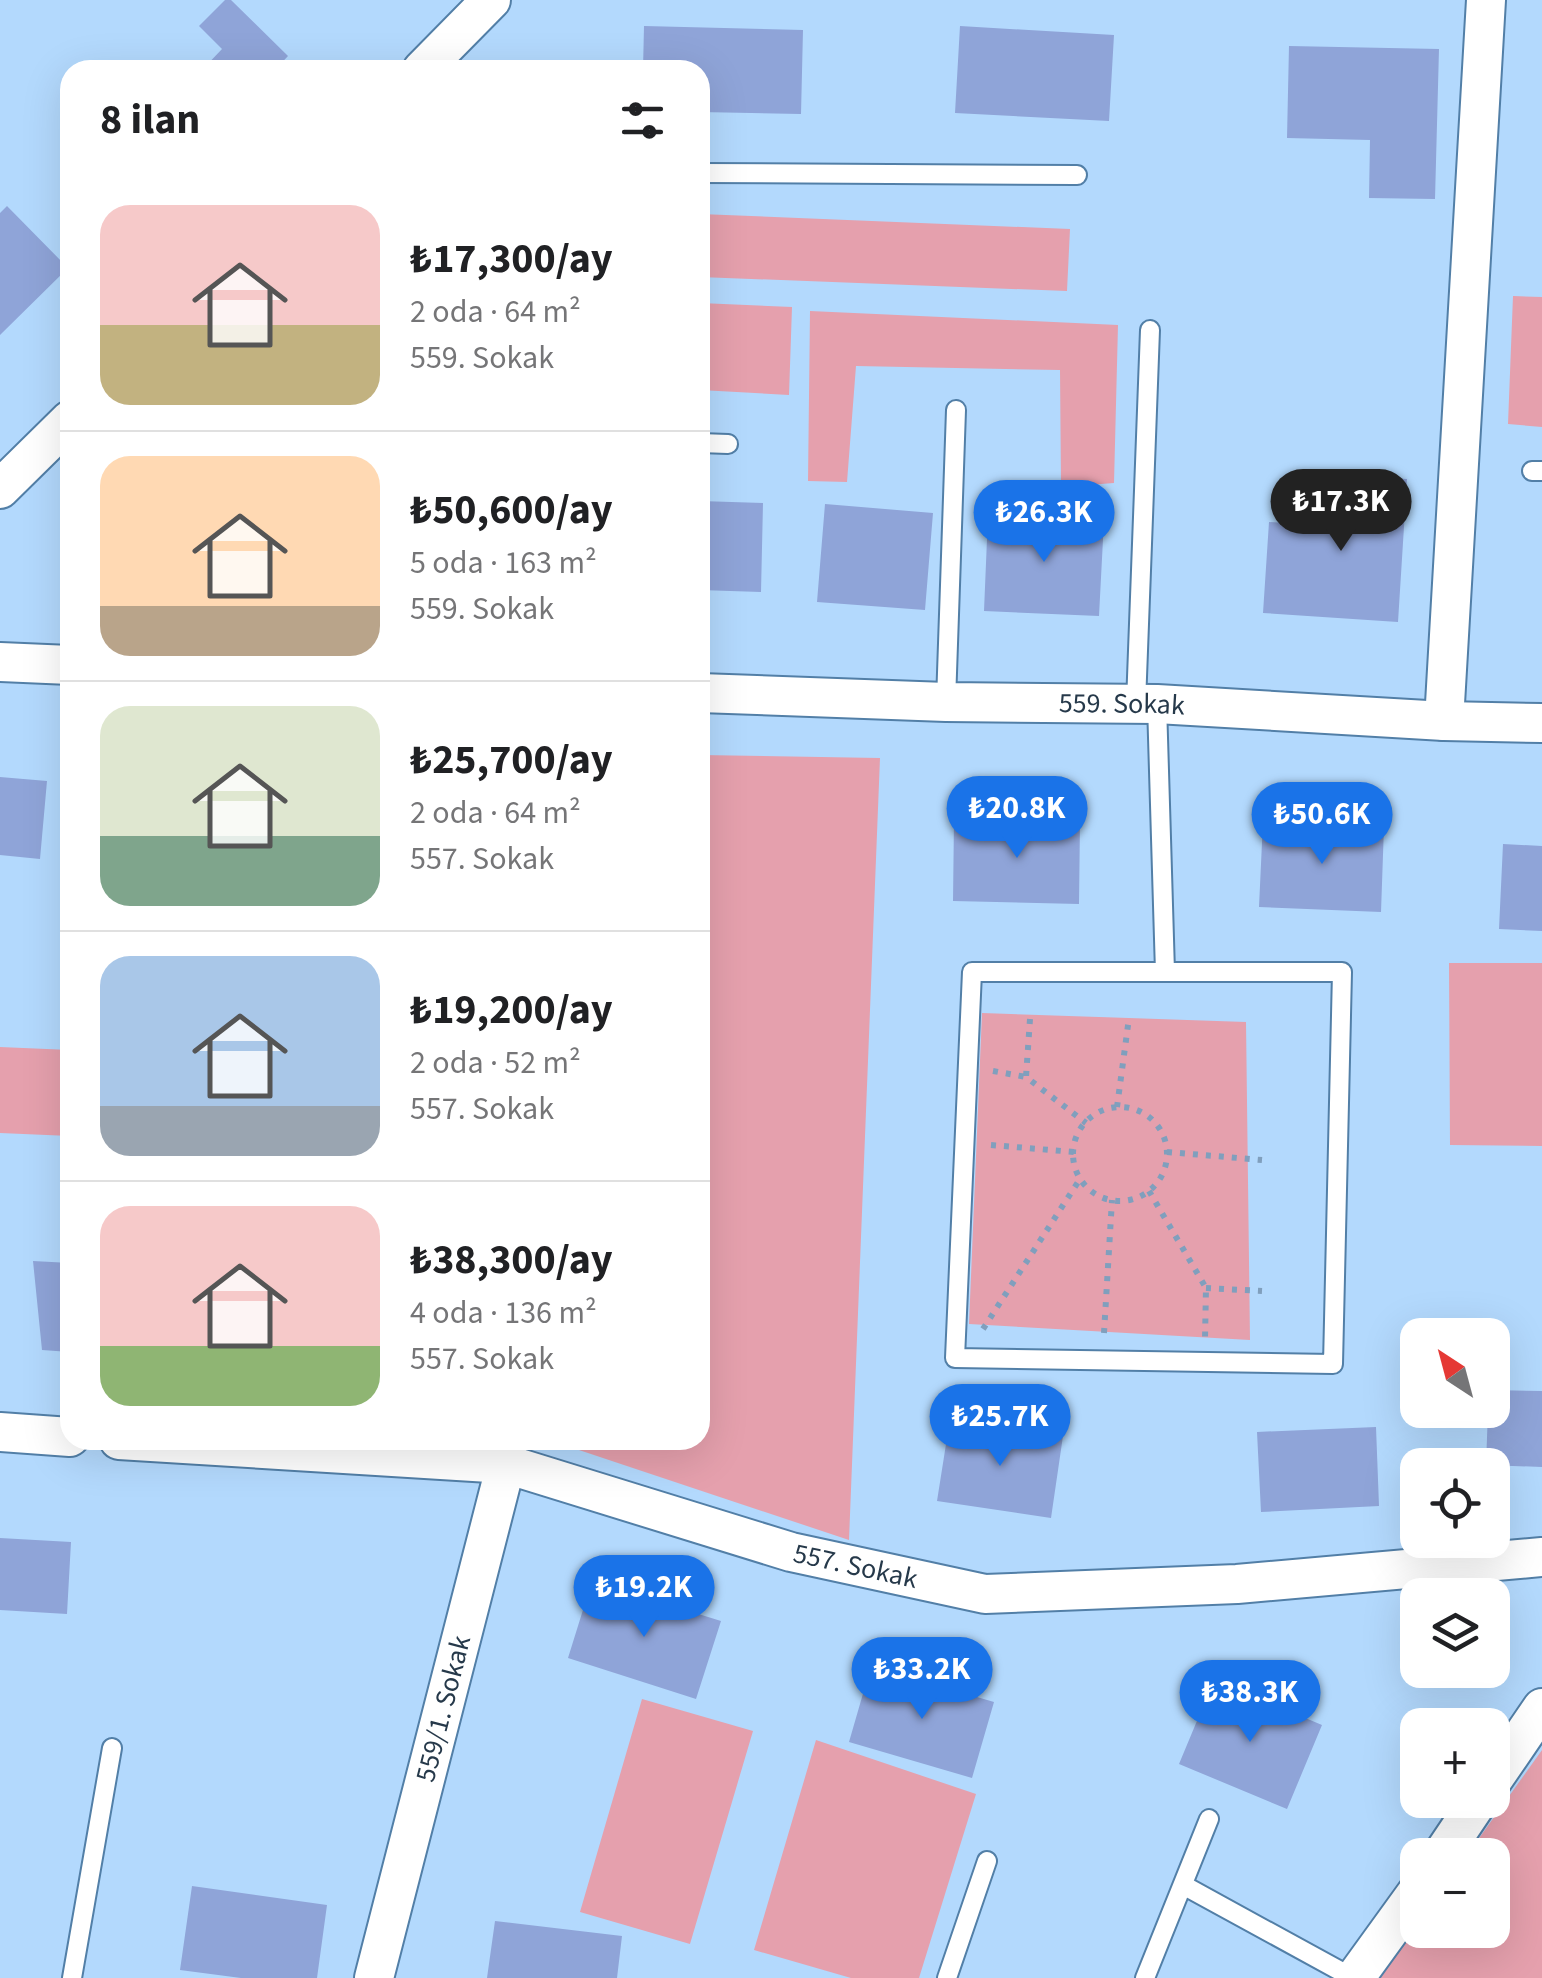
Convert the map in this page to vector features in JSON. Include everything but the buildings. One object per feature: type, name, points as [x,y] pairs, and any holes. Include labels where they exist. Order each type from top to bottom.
[{"type":"street","points":[[432,60],[491,0]]},
{"type":"street","points":[[1444,722],[1486,0]]},
{"type":"street","points":[[0,489],[60,430]]},
{"type":"street","points":[[0,662],[60,665]]},
{"type":"street","name":"559. Sokak","points":[[710,693],[1147,704],[1444,722],[1542,723]]},
{"type":"street","points":[[0,1432],[60,1436]]},
{"type":"street","name":"557. Sokak","points":[[442,1450],[507,1452],[790,1552],[986,1594],[1237,1584],[1542,1558]]},
{"type":"street","name":"559/1. Sokak","points":[[374,1978],[507,1452]]},
{"type":"street","points":[[1510,1755],[1542,1708]]},
{"type":"street","points":[[1354,1978],[1400,1915]]},
{"type":"lane","points":[[710,173],[1077,175]]},
{"type":"lane","points":[[1150,330],[1147,704],[1165,972]]},
{"type":"lane","points":[[946,702],[956,410]]},
{"type":"lane","points":[[710,443],[728,444]]},
{"type":"lane","points":[[972,972],[1342,972],[1333,1364],[1204,1362],[954,1358],[972,972]]},
{"type":"lane","points":[[72,1978],[112,1748]]},
{"type":"lane","points":[[1145,1978],[1209,1819]]},
{"type":"lane","points":[[947,1978],[987,1860]]},
{"type":"lane","points":[[1182,1885],[1354,1978]]},
{"type":"path","points":[[1118,1107],[1129,1018]]},
{"type":"path","points":[[1026,1077],[1030,1019]]},
{"type":"path","points":[[992,1070],[1026,1077],[1086,1123]]},
{"type":"path","points":[[1118,1107],[1146,1114],[1157,1125],[1167,1152],[1166,1167],[1159,1181],[1149,1191],[1120,1202],[1090,1191],[1074,1163],[1079,1132],[1086,1123],[1103,1110],[1118,1107]]},
{"type":"path","points":[[990,1145],[1074,1152]]},
{"type":"path","points":[[1167,1152],[1262,1160]]},
{"type":"path","points":[[983,1330],[1080,1179]]},
{"type":"path","points":[[1149,1191],[1206,1288],[1204,1362]]},
{"type":"path","points":[[1103,1338],[1112,1200]]},
{"type":"path","points":[[1206,1288],[1262,1291]]},
{"type":"shaded area","points":[[710,214],[1070,229],[1067,291],[710,277]]},
{"type":"shaded area","points":[[1513,296],[1542,297],[1542,427],[1508,424]]},
{"type":"shaded area","points":[[710,303],[792,307],[789,395],[710,391]]},
{"type":"shaded area","points":[[810,311],[1118,325],[1114,483],[1061,487],[1060,370],[856,366],[847,482],[808,481]]},
{"type":"shaded area","points":[[710,755],[880,758],[849,1540],[579,1450],[710,1450]]},
{"type":"shaded area","points":[[1449,963],[1542,963],[1542,1146],[1450,1145]]},
{"type":"shaded area","points":[[982,1013],[1246,1022],[1250,1340],[969,1324]]},
{"type":"shaded area","points":[[0,1047],[60,1050],[60,1136],[0,1133]]},
{"type":"shaded area","points":[[642,1699],[753,1731],[690,1944],[580,1912]]},
{"type":"shaded area","points":[[816,1740],[976,1794],[919,1978],[851,1978],[754,1950]]},
{"type":"shaded area","points":[[1542,1750],[1542,1978],[1379,1978],[1400,1948],[1510,1948],[1510,1838],[1479,1838],[1493,1818],[1510,1818],[1510,1795]]}]
